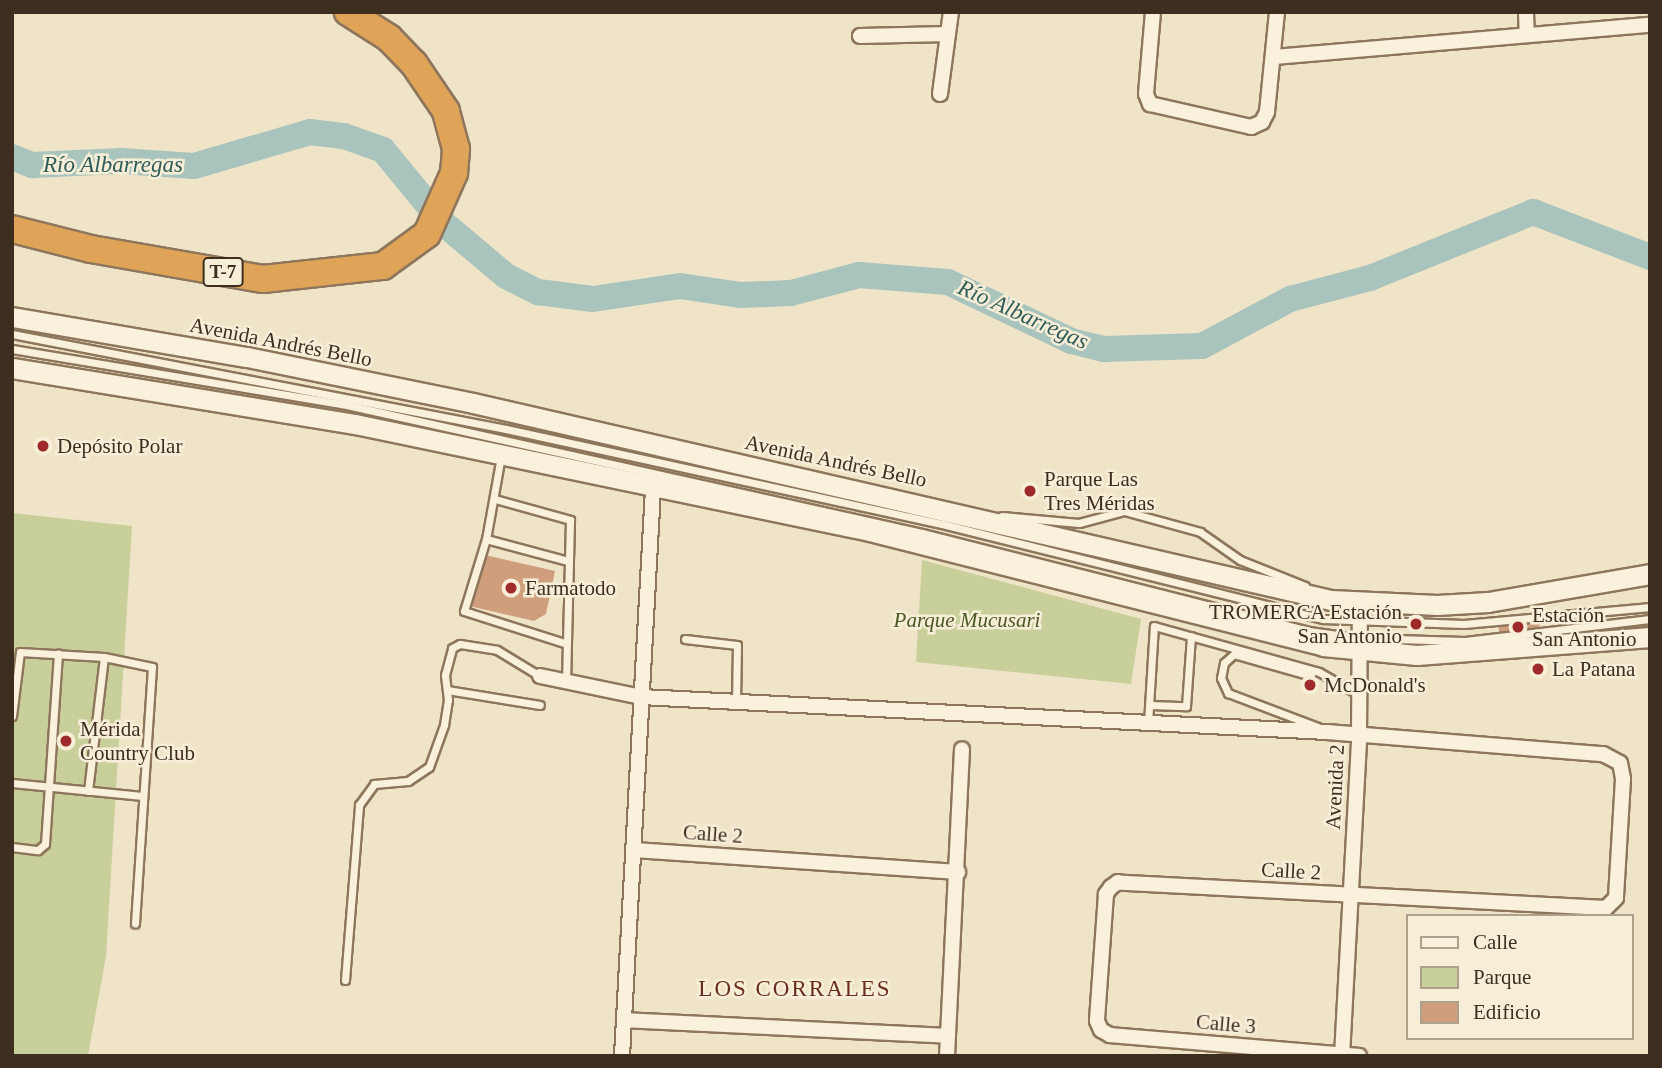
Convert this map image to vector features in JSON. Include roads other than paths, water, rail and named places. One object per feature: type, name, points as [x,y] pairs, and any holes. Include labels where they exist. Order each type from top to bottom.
[{"type":"highway","name":"T-7","points":[[12,229],[91,249],[263,279],[383,266],[426,234],[446,196],[457,149],[441,102],[389,38],[348,12]]},
{"type":"street","points":[[940,94],[951,12]]},
{"type":"street","points":[[1153,12],[1146,94],[1154,107],[1257,125],[1267,112],[1277,12]]},
{"type":"street","points":[[1525,12],[1527,35]]},
{"type":"street","points":[[1274,57],[1650,25]]},
{"type":"street","points":[[860,36],[948,34]]},
{"type":"street","name":"Avenida Andrés Bello","points":[[12,317],[247,356],[460,400],[984,517],[1213,576],[1331,600],[1360,613],[1488,602],[1650,574]]},
{"type":"street","points":[[12,368],[355,424],[653,489],[870,531],[1290,639],[1485,653],[1650,637]]},
{"type":"street","points":[[622,1056],[653,489]]},
{"type":"street","name":"Avenida 2","points":[[1342,1055],[1359,737],[1360,613]]},
{"type":"street","points":[[540,676],[641,696],[1327,732],[1359,737]]},
{"type":"street","name":"Calle 2","points":[[1097,1021],[1106,894],[1118,883],[1606,908],[1615,898],[1623,779],[1620,764],[1603,754],[1359,737]]},
{"type":"street","points":[[947,1056],[962,749]]},
{"type":"street","name":"Calle 2","points":[[634,850],[958,872]]},
{"type":"street","points":[[624,1020],[947,1036]]},
{"type":"street","name":"Calle 3","points":[[1097,1021],[1110,1035],[1359,1056]]},
{"type":"lane","points":[[12,334],[506,429],[942,524],[1282,611],[1360,613],[1464,624],[1650,607]]},
{"type":"lane","points":[[12,349],[342,404],[829,511],[1359,645],[1465,641],[1650,619]]},
{"type":"lane","points":[[501,456],[486,539],[464,611],[564,643]]},
{"type":"lane","points":[[495,499],[570,520],[564,643],[566,683]]},
{"type":"lane","points":[[984,517],[1079,523],[1124,511],[1200,532],[1240,560],[1331,600]]},
{"type":"lane","points":[[486,539],[568,561]]},
{"type":"lane","points":[[1148,723],[1154,626],[1319,672],[1358,694]]},
{"type":"lane","points":[[1150,705],[1186,706],[1191,636]]},
{"type":"lane","points":[[685,639],[737,645],[736,703]]},
{"type":"lane","points":[[345,980],[359,805],[374,785],[408,781],[429,767],[444,725],[448,659],[452,648],[460,645],[498,650],[540,676]]},
{"type":"lane","points":[[12,716],[20,652],[104,657],[152,667],[135,923]]},
{"type":"lane","points":[[12,847],[38,850],[45,844],[58,653]]},
{"type":"lane","points":[[1311,676],[1234,654],[1224,663],[1221,678],[1228,693],[1327,732]]},
{"type":"lane","points":[[88,791],[104,657]]},
{"type":"lane","points":[[447,690],[540,705]]},
{"type":"lane","points":[[12,783],[142,796]]},
{"type":"waterway","name":"Río Albarregas","points":[[12,157],[32,165],[121,161],[194,166],[310,132],[344,136],[383,150],[443,223],[506,276],[538,292],[593,299],[680,286],[741,295],[791,293],[859,275],[948,282],[1071,341],[1104,349],[1202,346],[1290,299],[1370,278],[1533,212],[1650,257]]},
{"type":"place","name":"Depósito Polar","points":[[43,446]]},
{"type":"place","name":"Parque Las Tres Méridas","points":[[1030,491]]},
{"type":"place","name":"Farmatodo","points":[[511,588]]},
{"type":"place","name":"TROMERCA Estación San Antonio","points":[[1416,624]]},
{"type":"place","name":"Estación San Antonio","points":[[1518,627]]},
{"type":"place","name":"La Patana","points":[[1538,669]]},
{"type":"place","name":"McDonald's","points":[[1310,685]]},
{"type":"place","name":"Mérida Country Club","points":[[66,741]]},
{"type":"district","name":"LOS CORRALES","points":[[795,989]]},
{"type":"park label","name":"Parque Mucusari","points":[[967,620]]}]
